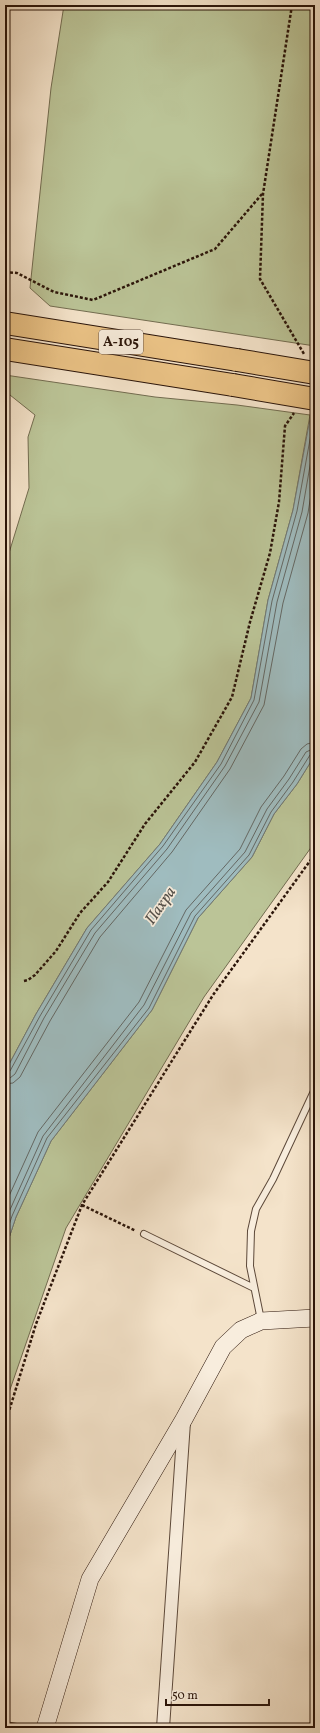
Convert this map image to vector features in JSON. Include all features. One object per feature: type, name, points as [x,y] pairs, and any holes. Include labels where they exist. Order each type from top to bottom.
[{"type":"highway","name":"А-105","points":[[5,323],[237,360],[310,366]]},
{"type":"highway","name":"А-105","points":[[5,348],[233,385],[306,403]]},
{"type":"street","points":[[45,1728],[90,1579],[184,1419],[223,1347],[241,1330],[261,1321],[315,1318]]},
{"type":"street","points":[[163,1728],[184,1419]]},
{"type":"lane","points":[[261,1321],[250,1266],[252,1231],[256,1209],[273,1179],[315,1089]]},
{"type":"lane","points":[[144,1234],[254,1288]]},
{"type":"lane","points":[[5,1725],[22,1728]]},
{"type":"path","points":[[292,5],[263,194],[260,279],[310,366]]},
{"type":"path","points":[[5,272],[17,273],[54,292],[93,300],[214,249],[263,194]]},
{"type":"path","points":[[24,981],[35,975],[56,951],[80,913],[108,882],[145,824],[195,762],[232,697],[250,622],[270,553],[279,502],[285,426],[306,403]]},
{"type":"path","points":[[5,1424],[36,1324],[82,1205],[213,995],[315,854]]},
{"type":"path","points":[[82,1205],[144,1234]]},
{"type":"green space","points":[[64,5],[315,5],[315,346],[50,306],[30,288],[51,88]]},
{"type":"green space","points":[[5,375],[155,397],[237,405],[310,415],[293,510],[268,600],[251,698],[217,762],[160,844],[87,928],[36,1014],[5,1072],[5,566],[29,488],[28,437],[35,415],[5,391]]},
{"type":"green space","points":[[315,755],[315,842],[204,997],[66,1228],[5,1404],[5,1250],[16,1217],[51,1141],[152,1010],[198,918],[252,857],[274,814],[297,784]]},
{"type":"water","name":"Пахра","points":[[315,392],[315,755],[297,784],[274,814],[252,857],[198,918],[152,1010],[51,1141],[16,1217],[5,1250],[5,1072],[36,1014],[87,928],[160,844],[217,762],[251,698],[268,600],[293,510]]}]
